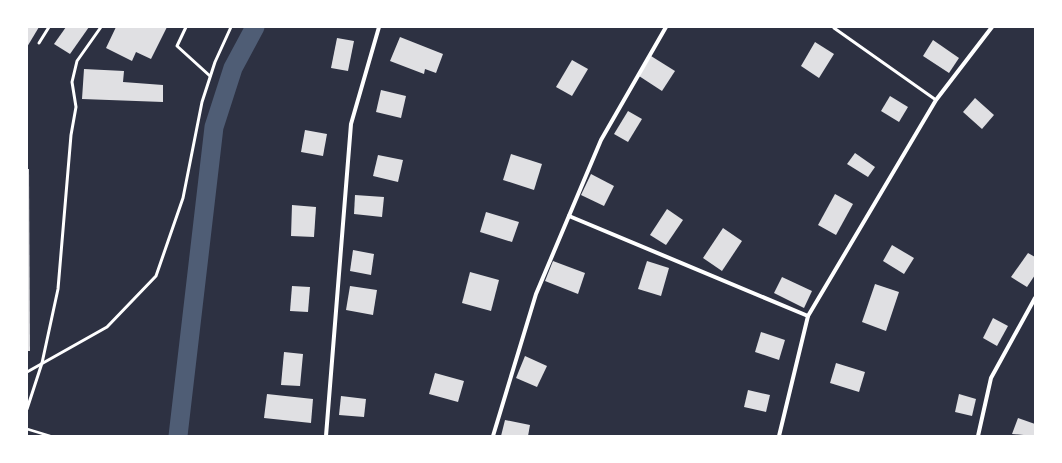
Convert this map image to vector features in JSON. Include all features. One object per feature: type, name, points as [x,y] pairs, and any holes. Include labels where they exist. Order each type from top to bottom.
[{"type":"street","points":[[326,436],[351,124],[379,27]]},
{"type":"street","points":[[493,436],[536,294],[600,140],[666,27]]},
{"type":"street","points":[[779,436],[808,316],[936,100],[992,27]]},
{"type":"street","points":[[569,216],[808,316]]},
{"type":"street","points":[[978,436],[991,378],[1035,298]]},
{"type":"lane","points":[[39,43],[49,27]]},
{"type":"lane","points":[[27,409],[42,363],[58,289],[71,134],[76,106],[72,82],[77,62],[101,27]]},
{"type":"lane","points":[[186,27],[177,46],[210,76]]},
{"type":"lane","points":[[27,372],[107,327],[156,276],[183,198],[202,102],[210,76],[231,27]]},
{"type":"lane","points":[[834,28],[936,100]]},
{"type":"path","points":[[27,429],[50,436]]},
{"type":"building","points":[[27,27],[39,27],[27,47]]},
{"type":"building","points":[[66,27],[89,27],[70,54],[54,44]]},
{"type":"building","points":[[116,27],[167,27],[151,59],[136,52],[132,61],[106,48]]},
{"type":"building","points":[[400,37],[443,54],[436,73],[425,69],[424,74],[390,61]]},
{"type":"building","points":[[337,38],[354,41],[348,71],[331,68]]},
{"type":"building","points":[[933,40],[959,58],[949,73],[923,56]]},
{"type":"building","points":[[815,42],[834,54],[819,78],[801,66]]},
{"type":"building","points":[[651,56],[675,71],[662,91],[639,76]]},
{"type":"building","points":[[572,60],[588,69],[572,96],[556,87]]},
{"type":"building","points":[[84,69],[124,71],[123,82],[163,85],[163,102],[82,99]]},
{"type":"building","points":[[381,90],[406,96],[401,118],[376,112]]},
{"type":"building","points":[[890,96],[908,107],[899,122],[881,111]]},
{"type":"building","points":[[975,98],[994,115],[982,129],[963,112]]},
{"type":"building","points":[[628,111],[642,119],[628,142],[614,134]]},
{"type":"building","points":[[305,130],[327,134],[323,156],[301,152]]},
{"type":"building","points":[[855,153],[875,167],[868,177],[847,164]]},
{"type":"building","points":[[511,154],[542,164],[534,190],[503,180]]},
{"type":"building","points":[[378,155],[403,160],[398,182],[373,176]]},
{"type":"building","points":[[27,169],[29,169],[30,351],[27,351]]},
{"type":"building","points":[[591,174],[614,186],[604,206],[581,195]]},
{"type":"building","points":[[835,194],[853,204],[836,235],[818,225]]},
{"type":"building","points":[[355,195],[384,197],[382,217],[354,214]]},
{"type":"building","points":[[292,205],[316,207],[314,237],[291,236]]},
{"type":"building","points":[[667,209],[683,220],[666,245],[650,235]]},
{"type":"building","points":[[486,212],[519,222],[512,242],[480,232]]},
{"type":"building","points":[[723,228],[742,241],[722,271],[703,258]]},
{"type":"building","points":[[892,245],[914,258],[904,274],[883,261]]},
{"type":"building","points":[[353,250],[374,254],[371,275],[350,271]]},
{"type":"building","points":[[1028,253],[1035,257],[1035,275],[1027,287],[1011,277]]},
{"type":"building","points":[[553,261],[585,273],[578,294],[545,281]]},
{"type":"building","points":[[647,261],[669,268],[661,296],[638,289]]},
{"type":"building","points":[[470,272],[499,280],[491,311],[462,303]]},
{"type":"building","points":[[782,277],[812,291],[804,308],[774,293]]},
{"type":"building","points":[[875,284],[899,292],[886,331],[862,322]]},
{"type":"building","points":[[292,286],[310,287],[308,312],[290,311]]},
{"type":"building","points":[[350,286],[377,290],[373,315],[346,310]]},
{"type":"building","points":[[993,318],[1008,326],[997,346],[983,338]]},
{"type":"building","points":[[761,332],[785,340],[779,360],[755,352]]},
{"type":"building","points":[[284,352],[303,354],[300,386],[281,385]]},
{"type":"building","points":[[525,356],[547,366],[537,387],[516,378]]},
{"type":"building","points":[[836,363],[865,372],[859,392],[830,383]]},
{"type":"building","points":[[435,373],[464,381],[458,402],[429,394]]},
{"type":"building","points":[[748,390],[770,395],[766,412],[744,407]]},
{"type":"building","points":[[267,394],[313,399],[311,423],[264,418]]},
{"type":"building","points":[[959,394],[976,399],[972,416],[955,412]]},
{"type":"building","points":[[341,396],[366,399],[364,417],[339,415]]},
{"type":"building","points":[[1018,418],[1035,424],[1034,436],[1012,434]]},
{"type":"building","points":[[505,420],[530,425],[528,436],[501,436]]},
{"type":"waterway","points":[[178,436],[214,127],[233,68],[255,27]]}]
